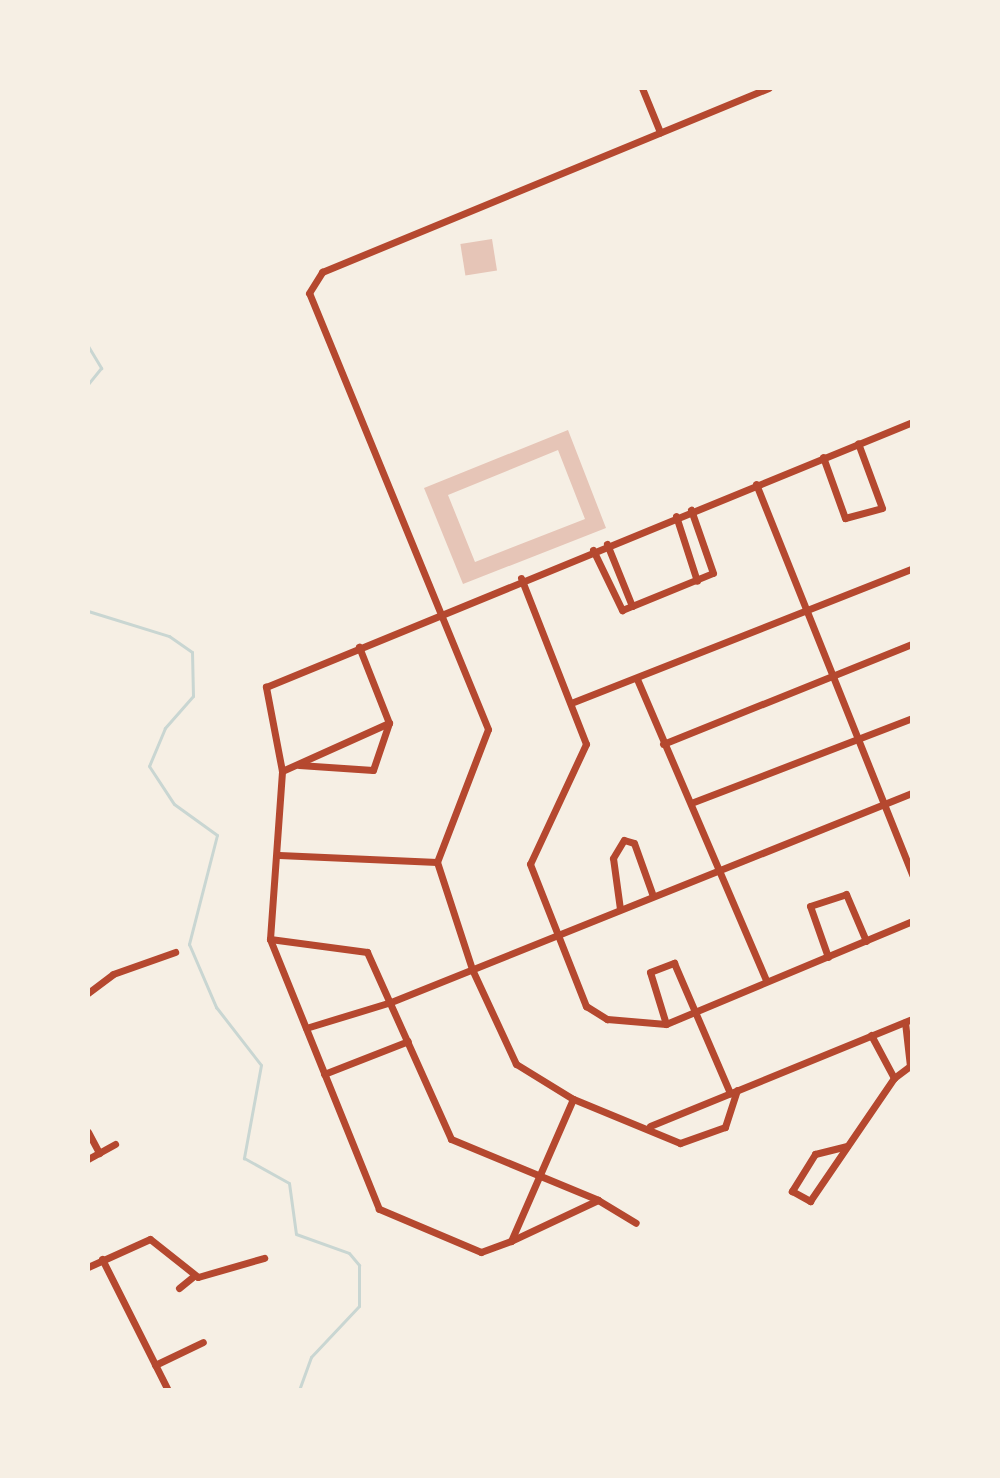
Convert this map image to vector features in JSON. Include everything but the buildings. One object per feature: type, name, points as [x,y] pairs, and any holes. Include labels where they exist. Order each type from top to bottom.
[{"type":"street","points":[[642,88],[660,132]]},
{"type":"street","points":[[666,1024],[649,978],[662,964],[678,965],[733,1092],[723,1128],[680,1143],[650,1126],[573,1099],[516,1064],[472,969],[437,862],[488,736],[443,611],[359,420],[309,293],[322,272],[769,88]]},
{"type":"street","points":[[598,1200],[481,1252],[381,1212],[270,939],[279,855],[282,771],[266,687],[521,578],[912,422]]},
{"type":"street","points":[[823,457],[845,518],[882,508],[858,443]]},
{"type":"street","points":[[756,484],[912,875]]},
{"type":"street","points":[[593,550],[618,609],[697,581],[714,570],[691,510]]},
{"type":"street","points":[[676,516],[697,581]]},
{"type":"street","points":[[607,544],[632,606]]},
{"type":"street","points":[[571,703],[912,569]]},
{"type":"street","points":[[521,578],[586,746],[530,864],[553,935],[596,1015],[666,1024],[912,921]]},
{"type":"street","points":[[663,744],[912,644]]},
{"type":"street","points":[[299,765],[373,770],[389,723],[359,647]]},
{"type":"street","points":[[637,679],[663,744],[720,865],[766,980]]},
{"type":"street","points":[[691,803],[912,718]]},
{"type":"street","points":[[282,771],[389,723]]},
{"type":"street","points":[[306,1028],[391,1002],[653,896],[720,865],[912,793]]},
{"type":"street","points":[[620,909],[613,858],[624,840],[634,843],[653,896]]},
{"type":"street","points":[[279,855],[437,862]]},
{"type":"street","points":[[828,957],[808,910],[820,901],[846,894],[866,941]]},
{"type":"street","points":[[270,939],[365,951],[391,1002],[451,1139],[598,1200],[636,1223]]},
{"type":"street","points":[[88,993],[113,974],[175,952]]},
{"type":"street","points":[[650,1126],[908,1020],[912,1061],[894,1078],[810,1201],[792,1191],[817,1153],[847,1146]]},
{"type":"street","points":[[871,1035],[894,1078]]},
{"type":"street","points":[[324,1074],[408,1041]]},
{"type":"street","points":[[511,1241],[573,1099]]},
{"type":"street","points":[[88,1132],[99,1153]]},
{"type":"street","points":[[88,1159],[115,1144]]},
{"type":"street","points":[[88,1267],[153,1240],[194,1276]]},
{"type":"street","points":[[179,1288],[194,1276],[264,1258]]},
{"type":"street","points":[[102,1259],[168,1390]]},
{"type":"street","points":[[155,1365],[203,1342]]},
{"type":"waterway","points":[[88,346],[101,368],[88,384]]},
{"type":"waterway","points":[[88,611],[169,636],[192,652],[193,696],[165,728],[149,766],[174,804],[217,835],[189,944],[216,1007],[261,1065],[244,1158],[289,1183],[296,1234],[349,1253],[359,1265],[359,1306],[311,1357],[299,1390]]}]
